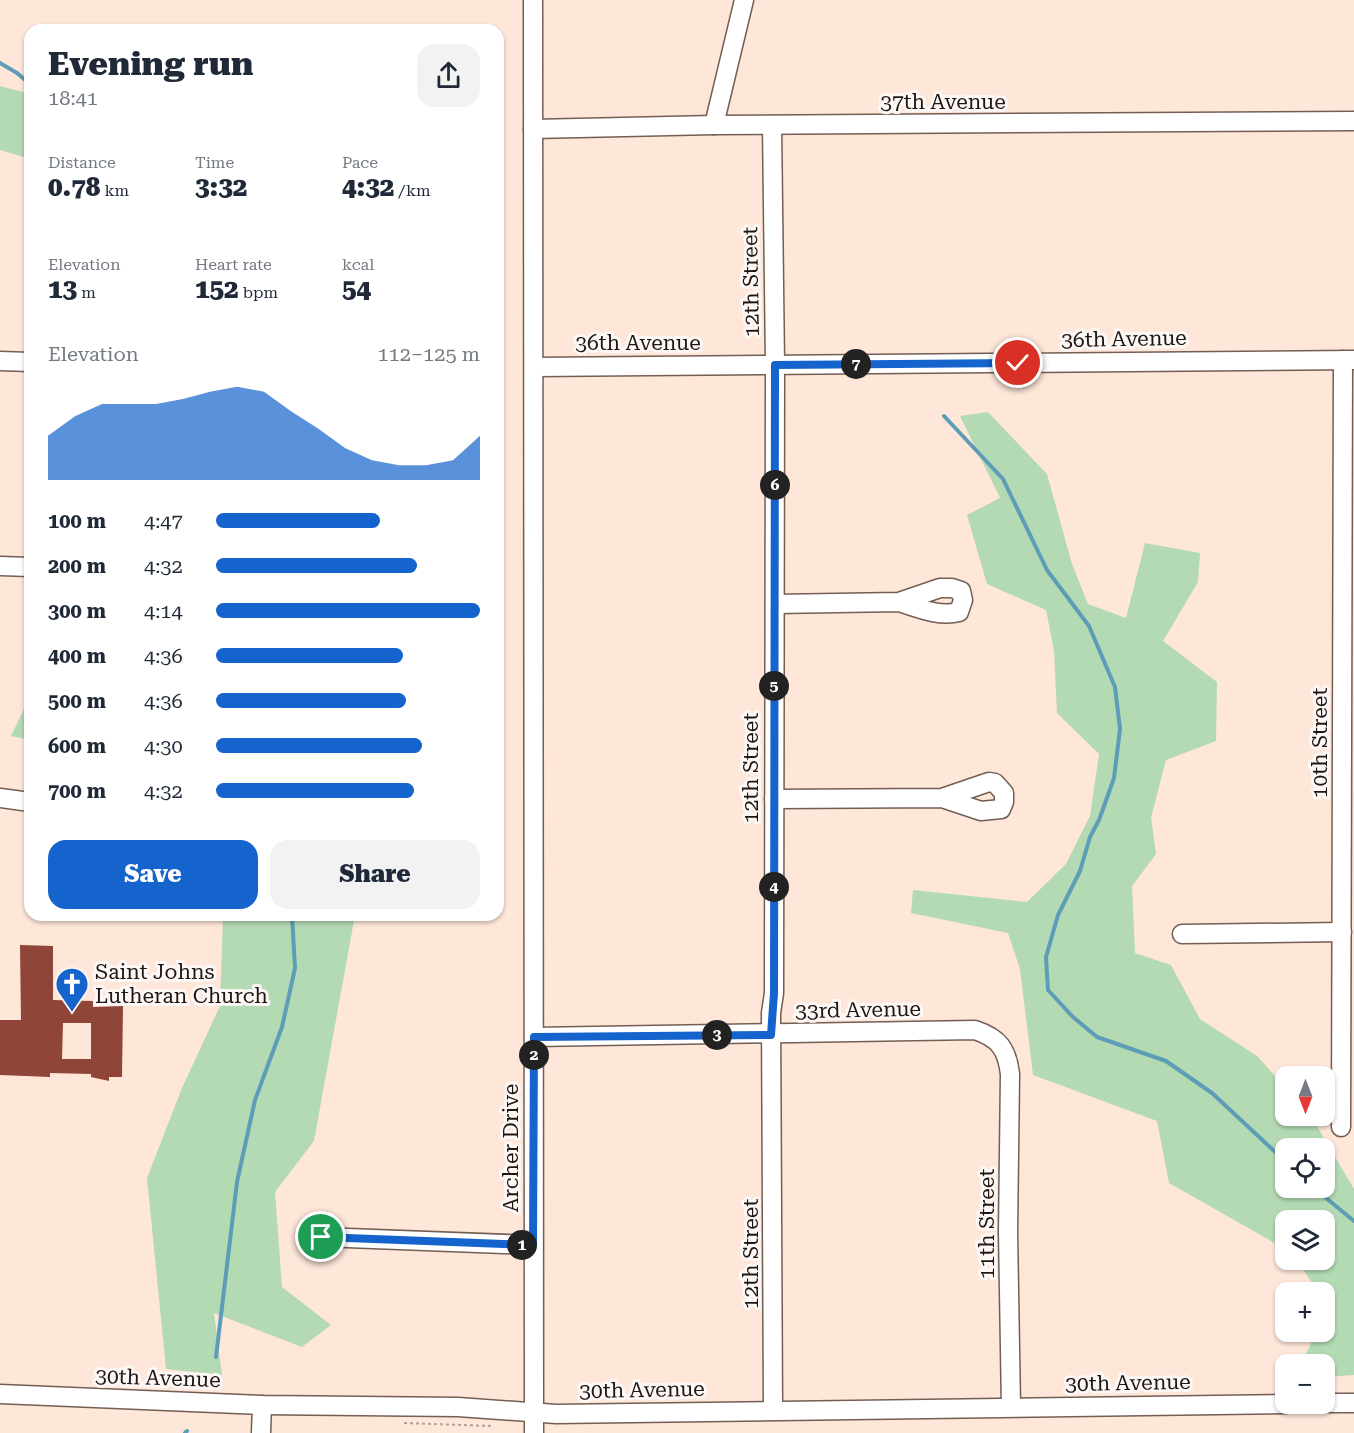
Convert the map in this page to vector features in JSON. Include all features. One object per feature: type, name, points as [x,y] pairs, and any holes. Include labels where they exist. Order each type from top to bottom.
[{"type":"street","name":"Archer Drive","points":[[533,0],[534,1433]]},
{"type":"street","points":[[714,125],[744,0]]},
{"type":"street","name":"37th Avenue","points":[[533,129],[714,125],[1354,121]]},
{"type":"street","name":"12th Street","points":[[772,125],[775,365],[774,993],[771,1035],[773,1410]]},
{"type":"street","name":"36th Avenue","points":[[534,367],[1349,360]]},
{"type":"street","name":"10th Street","points":[[1341,1127],[1348,1108],[1342,932],[1348,905],[1349,360]]},
{"type":"street","points":[[0,361],[24,362]]},
{"type":"street","points":[[0,566],[24,567]]},
{"type":"street","points":[[775,604],[899,602]]},
{"type":"street","points":[[0,798],[24,801]]},
{"type":"street","points":[[774,799],[942,798]]},
{"type":"street","points":[[1182,934],[1342,932]]},
{"type":"street","name":"33rd Avenue","points":[[534,1037],[975,1030],[1000,1042]]},
{"type":"street","name":"11th Street","points":[[1000,1042],[1006,1052],[1010,1074],[1008,1232],[1011,1407]]},
{"type":"street","points":[[321,1237],[533,1245]]},
{"type":"street","name":"30th Avenue","points":[[0,1394],[262,1405],[458,1407],[556,1414],[1275,1404]]},
{"type":"street","points":[[1335,1403],[1354,1403]]},
{"type":"street","points":[[261,1433],[262,1405]]},
{"type":"green space","points":[[0,86],[24,92],[24,157],[0,150]]},
{"type":"green space","points":[[988,412],[1047,474],[1072,564],[1088,604],[1126,618],[1145,543],[1200,553],[1198,582],[1163,641],[1217,682],[1216,741],[1166,760],[1151,818],[1156,854],[1132,886],[1135,953],[1171,965],[1200,1019],[1257,1056],[1275,1076],[1275,1126],[1317,1126],[1324,1138],[1275,1138],[1275,1198],[1335,1198],[1335,1157],[1354,1189],[1354,1375],[1335,1376],[1335,1354],[1306,1354],[1312,1342],[1335,1342],[1335,1282],[1312,1282],[1303,1270],[1335,1270],[1335,1210],[1275,1210],[1275,1243],[1169,1183],[1157,1121],[1033,1075],[1020,969],[1008,933],[911,913],[913,890],[1027,902],[1066,864],[1090,816],[1099,754],[1057,713],[1054,651],[1046,610],[987,584],[967,515],[1000,498],[960,416]]},
{"type":"green space","points":[[24,709],[24,739],[11,736]]},
{"type":"green space","points":[[223,921],[354,921],[314,1141],[275,1192],[282,1287],[331,1325],[302,1347],[214,1313],[222,1375],[166,1369],[147,1178],[182,1088],[220,1006]]},
{"type":"building","name":"Saint Johns Lutheran Church","points":[[20,945],[53,946],[53,1000],[93,1001],[93,1007],[123,1006],[122,1077],[109,1077],[109,1081],[91,1077],[91,1074],[50,1073],[50,1077],[0,1075],[0,1020],[21,1020]],"holes":[[[63,1023],[91,1023],[91,1059],[62,1059]]]},
{"type":"waterway","points":[[0,63],[24,79]]},
{"type":"waterway","points":[[944,416],[1003,479],[1047,570],[1089,626],[1115,687],[1120,729],[1114,778],[1099,820],[1090,837],[1080,871],[1058,915],[1046,957],[1048,990],[1073,1017],[1097,1037],[1166,1061],[1212,1093],[1275,1152]]},
{"type":"waterway","points":[[216,1357],[237,1182],[255,1100],[282,1027],[295,968],[292,921]]},
{"type":"waterway","points":[[1326,1198],[1354,1221]]},
{"type":"place","name":"Saint Johns Lutheran Church","points":[[72,1013]]},
{"type":"route","points":[[321,1237],[533,1245],[534,1037],[771,1035],[774,993],[775,365],[1018,363]]}]
